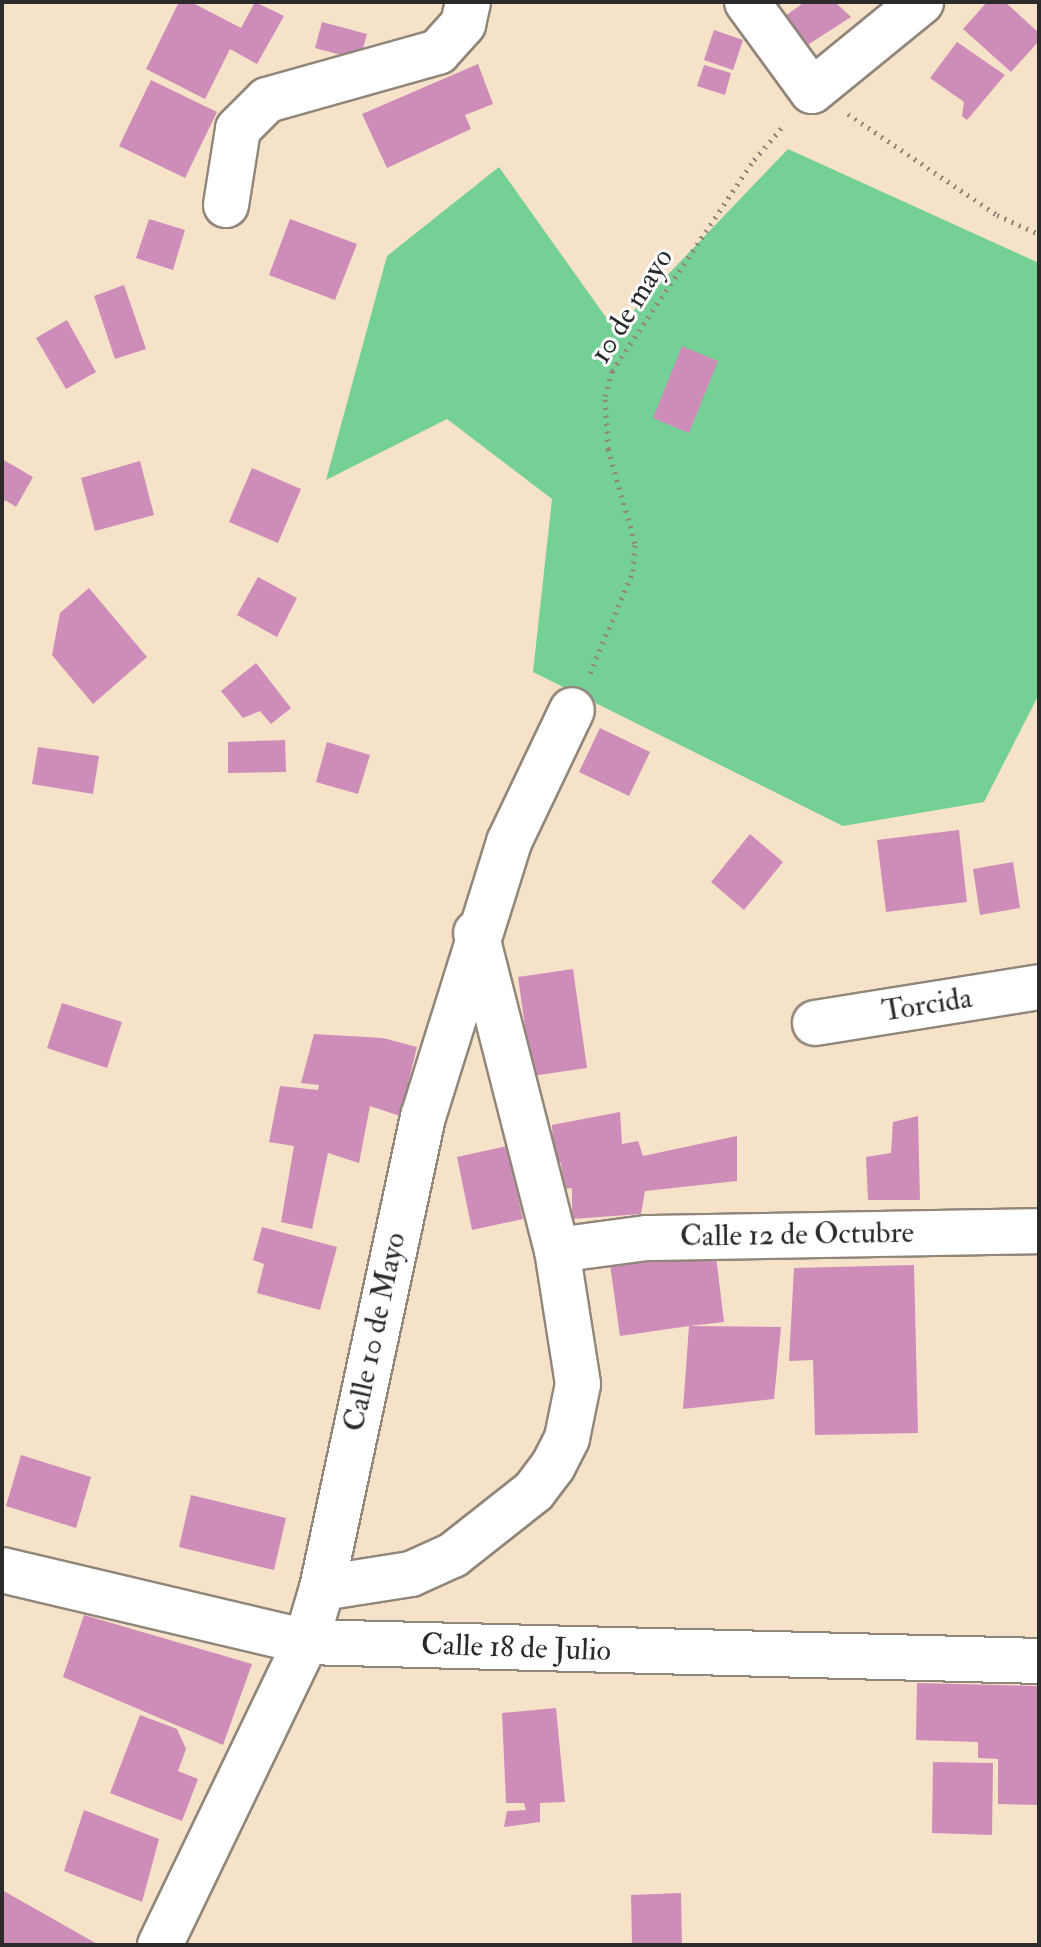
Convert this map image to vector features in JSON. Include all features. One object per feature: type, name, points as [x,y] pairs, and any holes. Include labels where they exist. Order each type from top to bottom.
[{"type":"street","points":[[226,205],[238,129],[267,100],[438,52],[463,24],[468,2]]},
{"type":"street","points":[[747,2],[812,91],[921,2]]},
{"type":"street","name":"Calle 10 de Mayo","points":[[160,1945],[306,1642],[322,1588],[423,1117],[476,933],[509,842],[572,710]]},
{"type":"street","points":[[322,1588],[411,1574],[453,1555],[534,1491],[553,1466],[567,1438],[578,1384],[557,1250],[476,933]]},
{"type":"street","name":"Torcida","points":[[815,1023],[1039,987]]},
{"type":"street","name":"Calle 12 de Octubre","points":[[557,1250],[646,1238],[1039,1231]]},
{"type":"street","name":"Calle 18 de Julio","points":[[2,1570],[306,1642],[1039,1661]]},
{"type":"path","points":[[812,91],[997,215],[1039,234]]},
{"type":"path","name":"10 de mayo","points":[[572,710],[633,571],[635,543],[608,449],[605,396],[612,371],[754,160],[812,91]]},
{"type":"green space","points":[[788,149],[1039,263],[1039,694],[984,802],[843,826],[533,672],[552,499],[447,419],[326,480],[387,256],[499,167],[615,330]]},
{"type":"building","points":[[179,2],[191,2],[241,28],[255,2],[284,16],[257,64],[230,49],[205,99],[146,69]]},
{"type":"building","points":[[805,2],[835,2],[851,17],[806,46],[785,16]]},
{"type":"building","points":[[987,2],[1005,2],[1039,33],[1039,41],[1011,72],[963,29]]},
{"type":"building","points":[[322,22],[367,34],[360,60],[315,48]]},
{"type":"building","points":[[714,30],[743,40],[733,70],[704,60]]},
{"type":"building","points":[[957,42],[1005,75],[967,120],[962,116],[964,102],[930,78]]},
{"type":"building","points":[[478,64],[493,104],[465,115],[471,129],[387,168],[362,114]]},
{"type":"building","points":[[704,65],[731,73],[725,95],[697,86]]},
{"type":"building","points":[[151,80],[217,112],[185,178],[119,146]]},
{"type":"building","points":[[149,219],[185,230],[173,270],[136,258]]},
{"type":"building","points":[[290,219],[357,244],[335,300],[269,275]]},
{"type":"building","points":[[124,285],[146,349],[115,359],[94,296]]},
{"type":"building","points":[[67,320],[96,372],[66,389],[36,338]]},
{"type":"building","points":[[682,346],[718,361],[689,433],[653,418]]},
{"type":"building","points":[[2,459],[33,477],[16,507],[5,500],[2,506]]},
{"type":"building","points":[[140,461],[154,515],[95,531],[81,478]]},
{"type":"building","points":[[252,468],[301,489],[278,543],[229,522]]},
{"type":"building","points":[[258,577],[297,598],[277,637],[237,615]]},
{"type":"building","points":[[89,588],[147,657],[93,704],[52,655],[60,613]]},
{"type":"building","points":[[256,663],[291,708],[271,724],[260,711],[243,718],[221,691]]},
{"type":"building","points":[[600,728],[650,752],[629,796],[579,772]]},
{"type":"building","points":[[285,740],[286,772],[228,773],[228,742]]},
{"type":"building","points":[[327,742],[370,755],[358,794],[316,782]]},
{"type":"building","points":[[38,747],[99,756],[93,794],[32,784]]},
{"type":"building","points":[[959,830],[967,902],[886,912],[877,840]]},
{"type":"building","points":[[750,834],[783,862],[744,910],[711,882]]},
{"type":"building","points":[[1013,862],[1020,908],[980,915],[973,869]]},
{"type":"building","points":[[573,969],[587,1068],[532,1076],[518,977]]},
{"type":"building","points":[[62,1003],[122,1022],[107,1068],[47,1048]]},
{"type":"building","points":[[314,1034],[383,1038],[417,1047],[400,1116],[370,1106],[359,1163],[328,1153],[312,1229],[281,1222],[294,1146],[269,1142],[280,1086],[318,1090],[319,1085],[301,1083]]},
{"type":"building","points":[[620,1112],[622,1144],[638,1141],[643,1156],[737,1136],[737,1181],[645,1191],[641,1214],[572,1219],[572,1188],[564,1189],[561,1163],[554,1165],[552,1125]]},
{"type":"building","points":[[918,1116],[920,1200],[868,1200],[866,1157],[891,1153],[893,1122]]},
{"type":"building","points":[[507,1146],[523,1219],[472,1230],[457,1157]]},
{"type":"building","points":[[262,1227],[337,1247],[320,1310],[257,1293],[264,1264],[253,1260]]},
{"type":"building","points":[[715,1248],[724,1322],[620,1336],[609,1257]]},
{"type":"building","points":[[914,1265],[918,1433],[815,1435],[813,1360],[789,1361],[794,1268]]},
{"type":"building","points":[[689,1326],[781,1327],[774,1399],[683,1409]]},
{"type":"building","points":[[21,1455],[91,1477],[76,1528],[6,1506]]},
{"type":"building","points":[[191,1495],[286,1518],[274,1570],[179,1547]]},
{"type":"building","points":[[84,1615],[252,1664],[223,1745],[63,1677]]},
{"type":"building","points":[[917,1683],[1039,1686],[1039,1805],[998,1804],[998,1759],[978,1758],[978,1742],[916,1740]]},
{"type":"building","points":[[556,1708],[565,1802],[540,1803],[540,1822],[504,1827],[507,1811],[526,1810],[524,1803],[506,1803],[502,1713]]},
{"type":"building","points":[[140,1715],[177,1729],[186,1749],[178,1771],[198,1779],[182,1821],[110,1793]]},
{"type":"building","points":[[933,1762],[993,1763],[992,1835],[932,1833]]},
{"type":"building","points":[[84,1810],[159,1839],[142,1902],[64,1871]]},
{"type":"building","points":[[2,1890],[99,1945],[2,1945]]},
{"type":"building","points":[[681,1893],[682,1945],[632,1945],[631,1895]]}]
